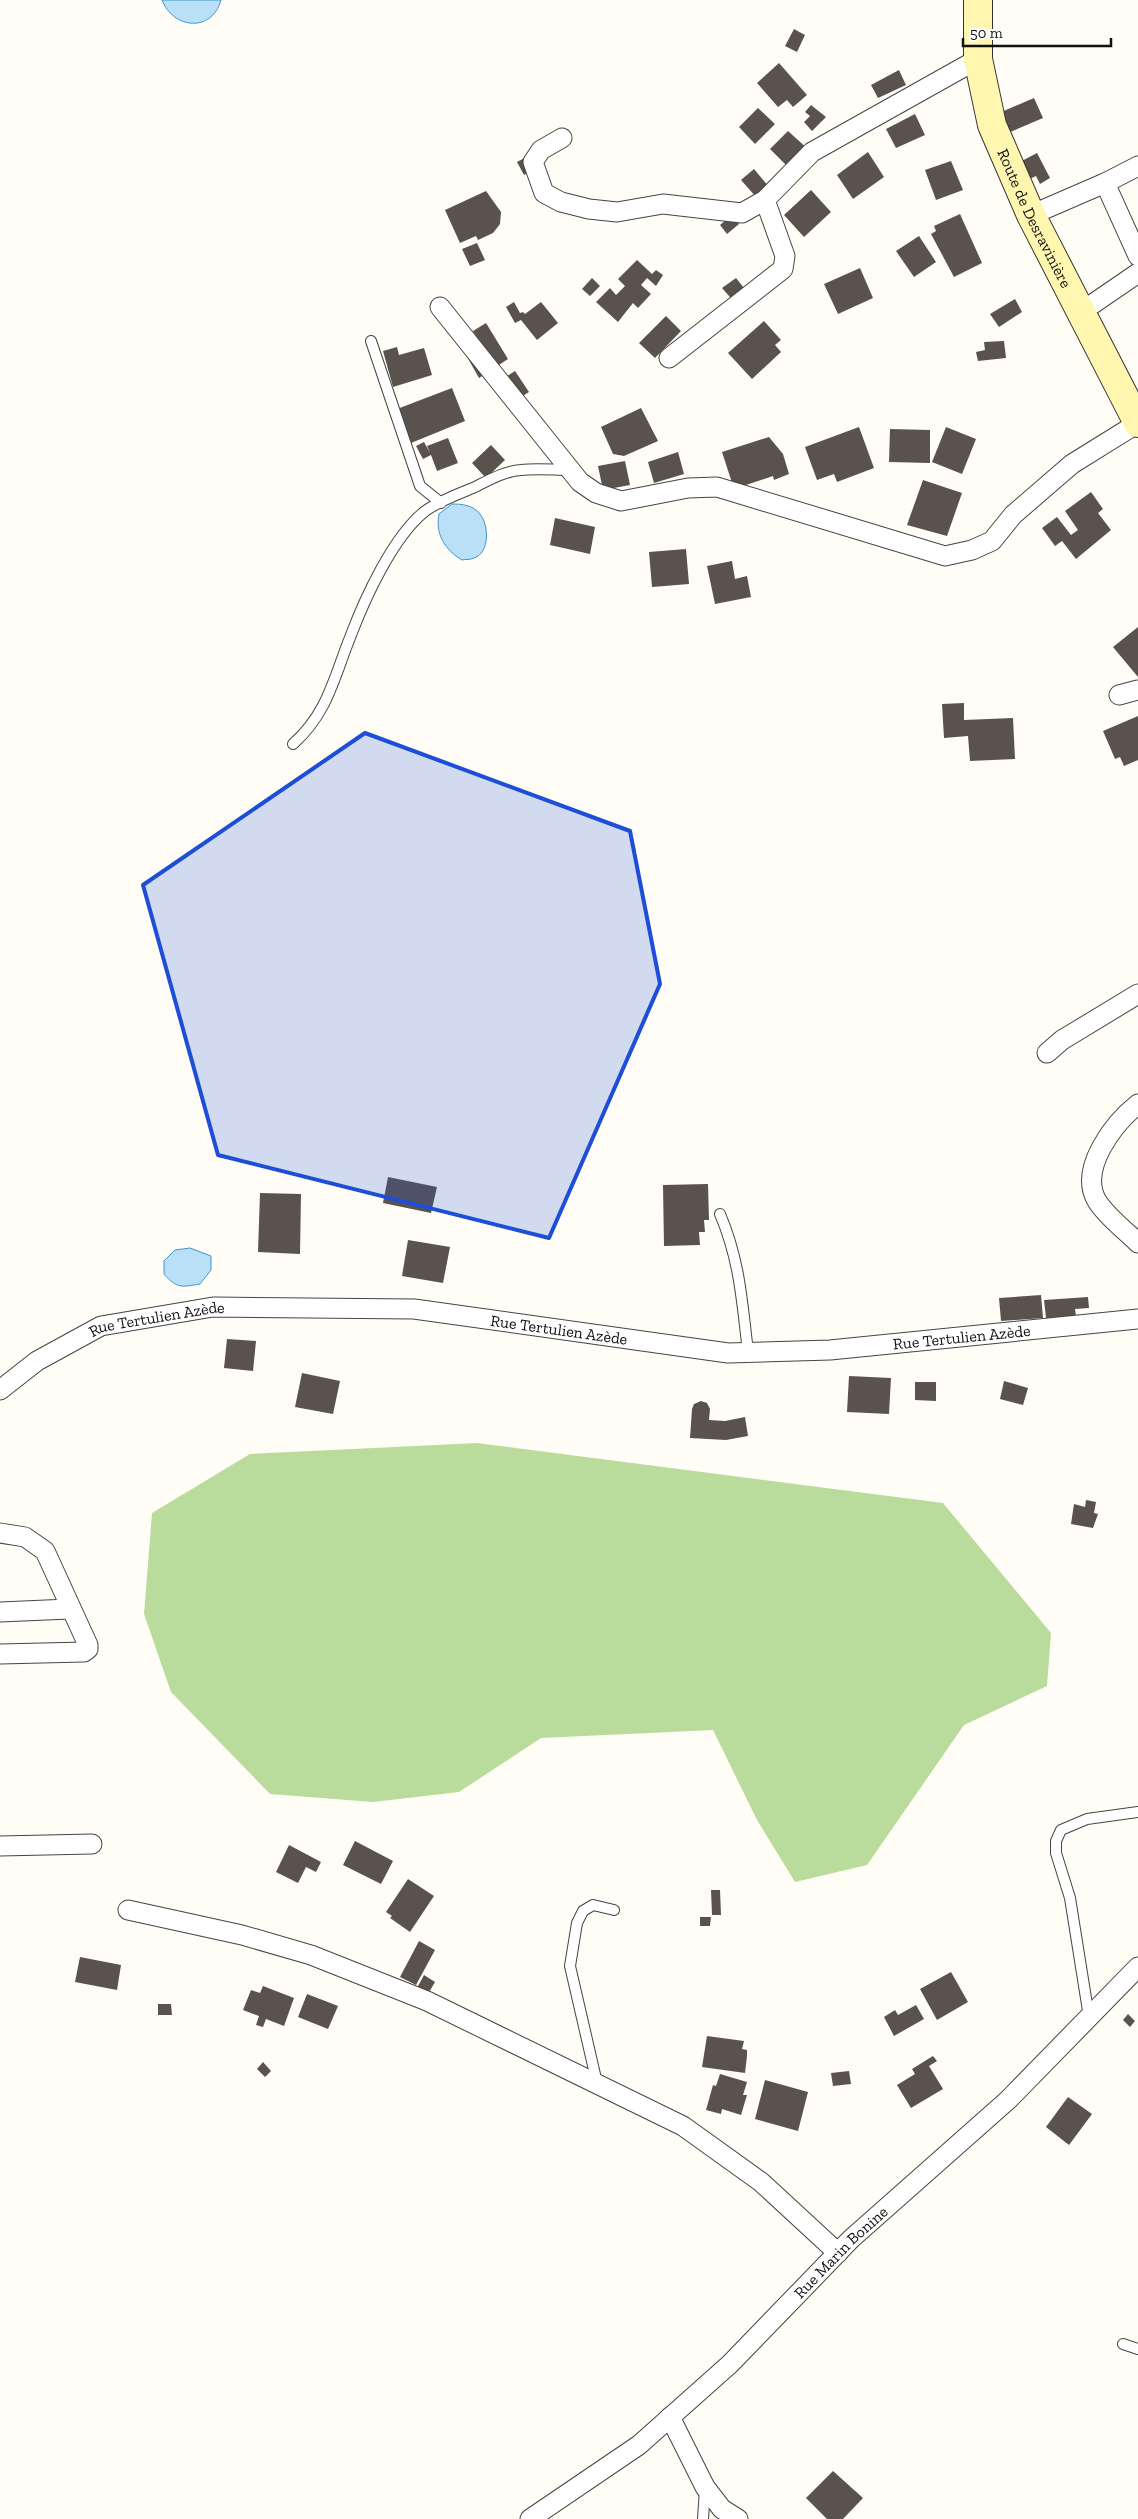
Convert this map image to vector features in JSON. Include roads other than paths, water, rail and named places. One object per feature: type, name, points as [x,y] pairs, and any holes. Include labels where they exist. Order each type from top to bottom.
[{"type":"street","name":"Route de Desravinière","points":[[978,0],[978,59],[992,125],[1031,215],[1138,423]]},
{"type":"street","points":[[562,138],[541,150],[533,162],[544,194],[561,202],[588,209],[616,212],[663,204],[742,213],[765,200],[812,152],[978,59]]},
{"type":"street","points":[[1031,215],[1105,183],[1138,166]]},
{"type":"street","points":[[1105,183],[1138,256]]},
{"type":"street","points":[[669,358],[783,269],[785,256],[765,200]]},
{"type":"street","points":[[1081,312],[1138,273]]},
{"type":"street","points":[[440,307],[580,482],[596,493],[621,501],[688,488],[717,487],[945,556],[972,550],[992,541],[1013,515],[1072,464],[1138,423]]},
{"type":"street","points":[[1119,695],[1138,690]]},
{"type":"street","points":[[1047,1053],[1062,1040],[1138,994]]},
{"type":"street","points":[[1138,1104],[1103,1141],[1093,1174],[1092,1188],[1097,1201],[1138,1243]]},
{"type":"street","name":"Rue Tertulien Azède","points":[[0,1390],[36,1361],[101,1326],[213,1307],[414,1309],[728,1353],[830,1350],[1138,1319]]},
{"type":"street","points":[[0,1533],[25,1538],[45,1552],[88,1645],[88,1649],[84,1652],[0,1654]]},
{"type":"street","points":[[0,1612],[70,1609]]},
{"type":"street","points":[[0,1846],[92,1844]]},
{"type":"street","points":[[128,1910],[242,1935],[310,1954],[427,2000],[683,2126],[761,2182],[838,2253]]},
{"type":"street","name":"Rue Marin Bonine","points":[[530,2519],[639,2445],[730,2364],[838,2253],[1008,2100],[1138,1967]]},
{"type":"street","points":[[670,2417],[706,2487],[722,2509],[738,2519]]},
{"type":"lane","points":[[372,341],[420,486],[441,503]]},
{"type":"lane","points":[[293,744],[310,729],[322,708],[351,634],[383,567],[404,532],[425,512],[441,503],[511,472],[520,470],[570,470]]},
{"type":"lane","points":[[720,1214],[732,1244],[737,1266],[748,1352]]},
{"type":"lane","points":[[1089,2016],[1070,1898],[1056,1853],[1056,1841],[1061,1830],[1087,1819],[1138,1812]]},
{"type":"lane","points":[[597,2083],[570,1966],[577,1923],[583,1911],[593,1905],[614,1910]]},
{"type":"lane","points":[[1123,2344],[1138,2349]]},
{"type":"lane","points":[[703,2519],[706,2487]]},
{"type":"water","points":[[162,0],[221,0],[210,18],[192,23],[175,17],[167,10]]},
{"type":"water","points":[[452,504],[471,507],[483,519],[486,531],[485,545],[483,551],[472,559],[462,560],[456,556],[446,546],[440,535],[439,514]]},
{"type":"water","points":[[190,1248],[211,1256],[211,1270],[200,1284],[189,1286],[176,1285],[164,1274],[164,1261],[175,1250]]}]
